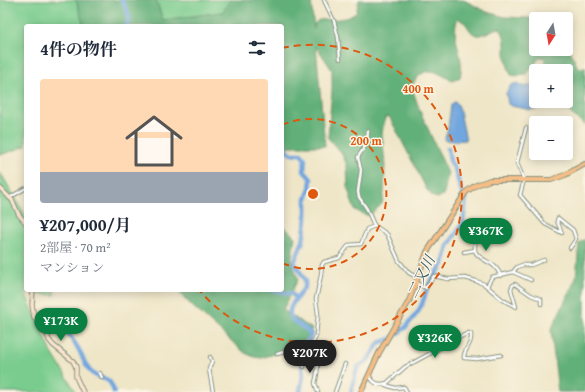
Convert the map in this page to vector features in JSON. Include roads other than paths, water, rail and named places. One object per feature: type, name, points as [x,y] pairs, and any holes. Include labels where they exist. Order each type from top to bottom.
[{"type":"main road","points":[[361,392],[384,344],[409,301],[427,252],[466,192],[476,185],[490,180],[551,180],[565,175],[585,164]]},
{"type":"street","points":[[324,0],[334,21],[338,37],[340,59]]},
{"type":"street","points":[[526,128],[517,162],[524,180],[520,195],[545,224],[562,233],[557,221],[558,218],[573,230],[576,239],[570,248]]},
{"type":"street","points":[[368,130],[367,143],[358,157],[361,170],[358,192],[359,197],[367,209],[375,226],[387,234],[403,268],[418,278]]},
{"type":"street","points":[[0,188],[10,198],[24,221]]},
{"type":"street","points":[[10,198],[24,189]]},
{"type":"street","points":[[304,367],[304,355],[312,345],[316,336],[318,314],[316,299],[322,265],[324,262],[339,258],[349,245],[362,244],[367,229],[375,226]]},
{"type":"street","points":[[470,233],[476,240],[475,250]]},
{"type":"street","points":[[464,252],[475,250]]},
{"type":"street","points":[[475,250],[486,261],[495,265],[501,276]]},
{"type":"street","points":[[487,286],[492,277],[513,272],[517,267],[522,265],[531,265],[544,260]]},
{"type":"street","points":[[513,272],[531,280]]},
{"type":"street","points":[[416,283],[426,288],[434,276],[448,279],[466,278],[484,284],[503,300],[516,307],[511,289],[511,286],[515,284],[531,295],[541,299],[541,304]]},
{"type":"street","points":[[33,292],[32,305],[34,317],[46,332],[53,345],[73,360],[76,367],[76,377],[83,392]]},
{"type":"street","points":[[383,384],[392,379],[405,367],[468,333],[471,334],[472,339],[464,354],[464,358],[477,359],[502,355]]},
{"type":"street","points":[[312,345],[319,352],[315,383],[318,392]]},
{"type":"street","points":[[277,354],[288,351],[298,352],[308,357],[318,358]]},
{"type":"street","points":[[210,357],[212,361],[209,369],[213,392]]},
{"type":"street","points":[[335,392],[345,364]]},
{"type":"street","points":[[100,373],[102,378]]},
{"type":"street","points":[[369,374],[372,381],[375,383],[395,388],[404,387],[407,392]]},
{"type":"water","points":[[517,83],[524,87],[529,86],[529,108],[539,108],[531,110],[508,104],[506,93],[511,85]]},
{"type":"water","points":[[454,102],[457,103],[459,107],[466,140],[444,140],[448,128],[451,105]]},
{"type":"waterway","points":[[122,0],[129,16],[127,24]]},
{"type":"waterway","points":[[284,145],[291,154],[301,154],[305,159],[304,171],[311,179],[310,188],[306,199],[306,220],[303,241],[294,262],[305,280],[305,287],[290,309],[291,318],[311,334],[301,356],[303,376],[300,392]]},
{"type":"waterway","name":"二又川","points":[[448,148],[450,161],[455,170],[462,193]]},
{"type":"waterway","name":"二又川","points":[[351,392],[358,367],[368,360],[379,343],[392,338],[405,328],[418,312],[429,284],[443,264],[448,246],[463,223],[466,200],[465,197]]},
{"type":"waterway","points":[[281,292],[292,294],[297,299]]},
{"type":"waterway","points":[[60,321],[79,350],[90,371],[96,376],[110,382],[114,392]]}]
